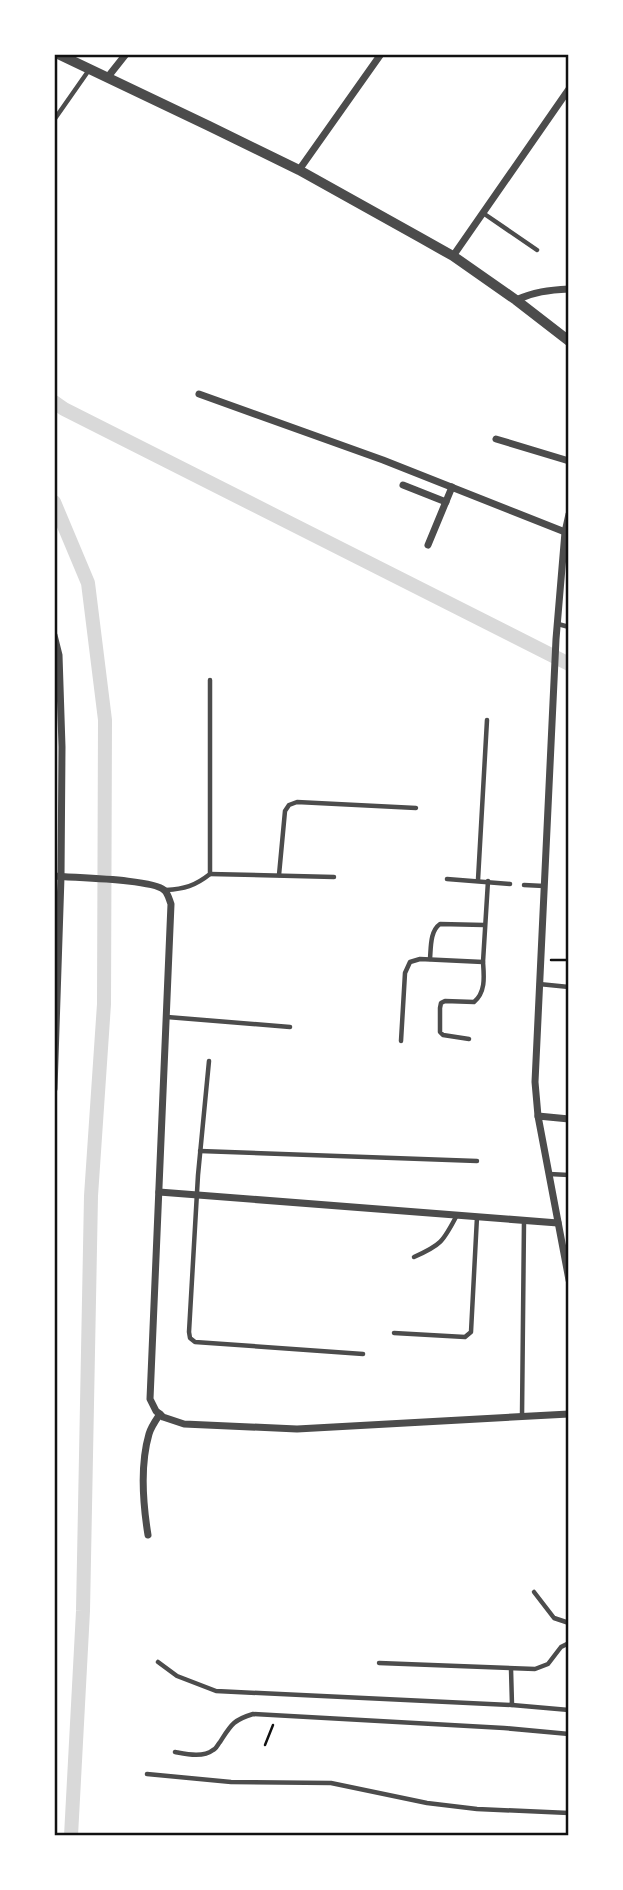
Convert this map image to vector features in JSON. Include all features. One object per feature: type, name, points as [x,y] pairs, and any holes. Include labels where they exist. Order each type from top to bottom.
[{"type":"street","points":[[58,54],[299,170],[453,256],[569,341]]},
{"type":"street","points":[[107,78],[126,54]]},
{"type":"street","points":[[299,170],[381,54]]},
{"type":"street","points":[[453,256],[569,89]]},
{"type":"street","points":[[516,300],[530,293],[569,289]]},
{"type":"street","points":[[199,394],[383,460],[565,532]]},
{"type":"street","points":[[496,439],[569,461]]},
{"type":"street","points":[[403,485],[446,502]]},
{"type":"street","points":[[428,545],[452,487]]},
{"type":"street","points":[[569,514],[565,532],[556,639],[535,1082],[538,1116],[569,1280]]},
{"type":"street","points":[[54,637],[59,655],[57,683],[62,747],[54,1089]]},
{"type":"street","points":[[58,877],[158,886],[165,891],[171,904],[150,1399],[160,1414],[173,1422],[184,1424],[297,1429],[569,1414]]},
{"type":"street","points":[[538,1116],[569,1119]]},
{"type":"street","points":[[159,1192],[558,1223]]},
{"type":"street","points":[[148,1535],[143,1506],[144,1471],[149,1433],[160,1414]]},
{"type":"lane","points":[[54,120],[89,69]]},
{"type":"lane","points":[[483,214],[537,250]]},
{"type":"lane","points":[[558,624],[569,627]]},
{"type":"lane","points":[[210,680],[210,874]]},
{"type":"lane","points":[[478,880],[487,720]]},
{"type":"lane","points":[[279,875],[285,811],[289,805],[298,802],[416,808]]},
{"type":"lane","points":[[165,891],[193,886],[210,874],[334,877]]},
{"type":"lane","points":[[447,879],[510,884]]},
{"type":"lane","points":[[470,1039],[443,1035],[440,1032],[440,1008],[445,1001],[474,1002],[480,997],[483,986],[488,881]]},
{"type":"lane","points":[[524,885],[544,886]]},
{"type":"lane","points":[[430,959],[433,933],[440,924],[484,925]]},
{"type":"lane","points":[[401,1041],[405,973],[410,962],[430,959],[483,962]]},
{"type":"lane","points":[[539,984],[569,987]]},
{"type":"lane","points":[[166,1016],[290,1027]]},
{"type":"lane","points":[[209,1061],[197,1195],[190,1338],[195,1342],[363,1354]]},
{"type":"lane","points":[[201,1151],[477,1161]]},
{"type":"lane","points":[[549,1174],[569,1175]]},
{"type":"lane","points":[[414,1257],[444,1240],[457,1215]]},
{"type":"lane","points":[[394,1333],[465,1337],[471,1332],[477,1217]]},
{"type":"lane","points":[[522,1416],[524,1221]]},
{"type":"lane","points":[[534,1592],[554,1618],[569,1623]]},
{"type":"lane","points":[[379,1663],[535,1669],[548,1664],[561,1647],[569,1643]]},
{"type":"lane","points":[[158,1662],[177,1676],[216,1691],[569,1710]]},
{"type":"lane","points":[[511,1669],[512,1705]]},
{"type":"lane","points":[[174,1752],[190,1755],[215,1750],[231,1724],[239,1718],[253,1714],[569,1734]]},
{"type":"lane","points":[[148,1774],[231,1782],[331,1783],[427,1803],[477,1809],[569,1813]]},
{"type":"path","points":[[541,959],[569,960]]},
{"type":"path","points":[[265,1745],[276,1716]]},
{"type":"waterway","points":[[54,402],[569,664]]},
{"type":"waterway","points":[[54,502],[88,583],[105,720],[104,1004],[91,1196],[83,1611],[71,1836]]}]
